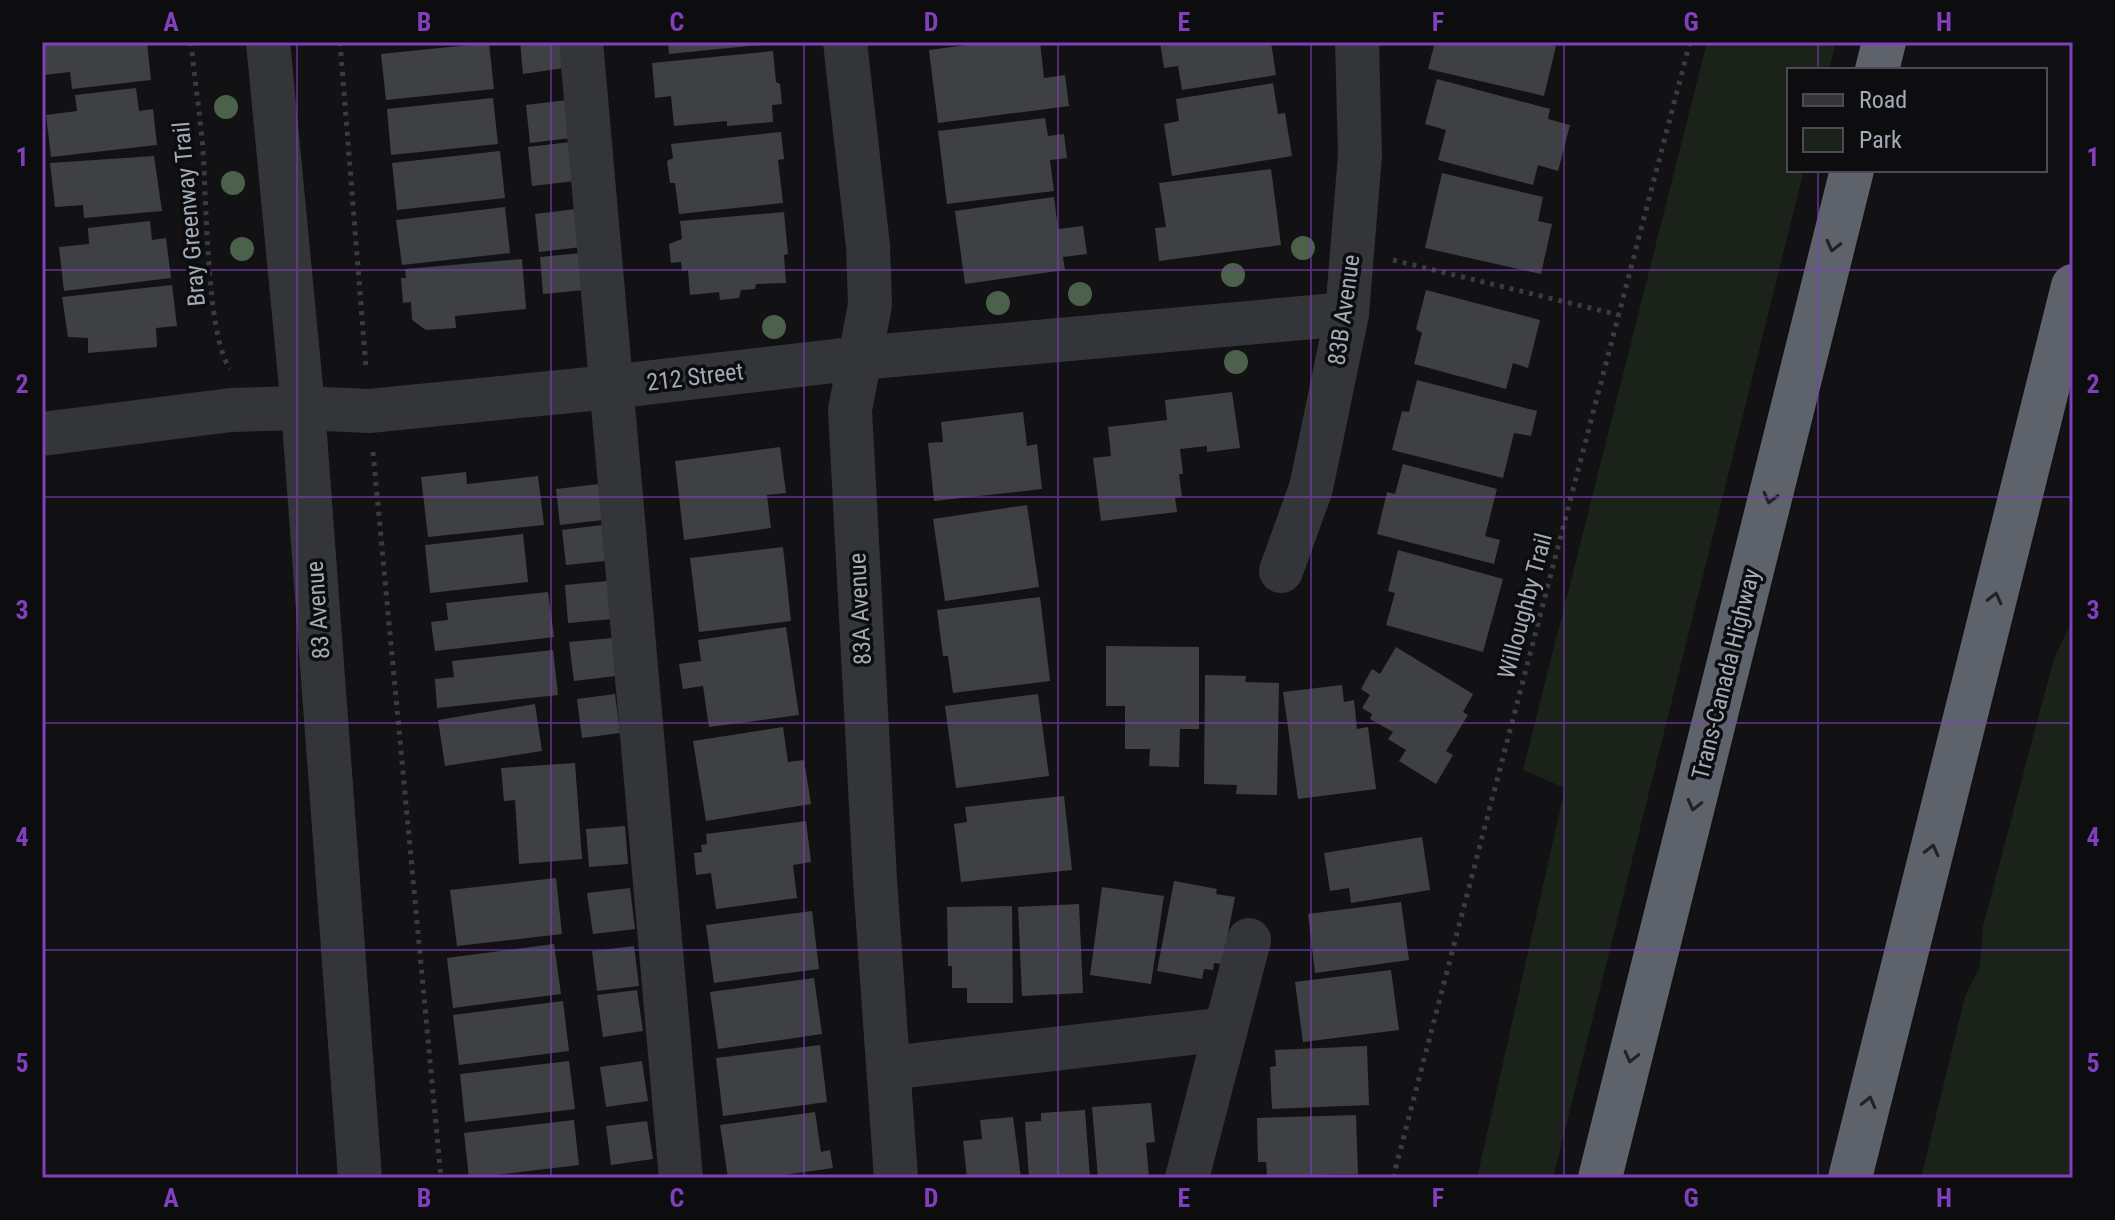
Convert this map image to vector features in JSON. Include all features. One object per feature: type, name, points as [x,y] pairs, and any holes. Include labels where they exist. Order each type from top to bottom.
[{"type":"highway","points":[[1878,68],[1884,42]]},
{"type":"highway","name":"Trans-Canada Highway","points":[[1600,1178],[1852,172]]},
{"type":"highway","points":[[1850,1178],[2073,286]]},
{"type":"street","name":"83 Avenue","points":[[268,42],[303,408],[360,1178]]},
{"type":"street","points":[[581,42],[681,1178]]},
{"type":"street","name":"83A Avenue","points":[[845,42],[868,246],[870,305],[850,410],[875,880],[896,1178]]},
{"type":"street","name":"83B Avenue","points":[[1281,571],[1311,488],[1347,314],[1360,155],[1357,42]]},
{"type":"street","name":"212 Street","points":[[42,434],[231,410],[303,408],[369,411],[860,358],[1347,314]]},
{"type":"street","points":[[1187,1178],[1249,940]]},
{"type":"street","points":[[889,1068],[1226,1029]]},
{"type":"path","name":"Bray Greenway Trail","points":[[191,42],[215,313],[224,361],[233,373]]},
{"type":"path","points":[[340,42],[367,376]]},
{"type":"path","name":"Willoughby Trail","points":[[1393,1178],[1690,42]]},
{"type":"path","points":[[1353,250],[1619,315]]},
{"type":"path","points":[[373,449],[441,1178]]},
{"type":"green space","points":[[1707,42],[1836,42],[1830,68],[1787,68],[1787,172],[1804,172],[1553,1178],[1477,1178],[1565,788],[1523,770]]},
{"type":"green space","points":[[2073,619],[2073,1178],[1921,1178],[1965,996],[1980,967],[1983,926],[2054,658]]},
{"type":"building","points":[[42,42],[147,42],[151,80],[72,89],[70,72],[44,75]]},
{"type":"building","points":[[520,42],[561,42],[564,68],[523,74]]},
{"type":"building","points":[[668,42],[769,42],[769,44],[669,54]]},
{"type":"building","points":[[990,42],[1040,42],[1044,78],[1065,75],[1069,106],[938,123],[929,50]]},
{"type":"building","points":[[1160,42],[1271,42],[1276,75],[1182,90],[1178,66],[1164,68]]},
{"type":"building","points":[[1435,42],[1542,42],[1556,46],[1544,96],[1428,69]]},
{"type":"building","points":[[489,43],[494,89],[386,100],[381,54]]},
{"type":"building","points":[[773,51],[782,104],[772,105],[773,122],[727,126],[727,121],[674,126],[671,96],[655,98],[652,63]]},
{"type":"building","points":[[1437,79],[1550,109],[1548,119],[1570,125],[1558,171],[1538,165],[1533,185],[1438,160],[1446,130],[1425,124]]},
{"type":"building","points":[[1273,83],[1278,114],[1285,113],[1292,156],[1172,176],[1164,124],[1179,121],[1176,99]]},
{"type":"building","points":[[136,88],[139,111],[153,109],[157,145],[51,157],[46,115],[77,111],[75,95]]},
{"type":"building","points":[[493,98],[498,144],[391,155],[387,109]]},
{"type":"building","points":[[567,100],[571,138],[530,143],[526,105]]},
{"type":"building","points":[[1045,118],[1048,136],[1064,134],[1067,158],[1050,160],[1054,191],[947,204],[938,131]]},
{"type":"building","points":[[781,132],[784,159],[778,160],[783,203],[679,214],[675,183],[670,183],[667,161],[673,158],[671,144]]},
{"type":"building","points":[[570,142],[575,181],[532,186],[528,147]]},
{"type":"building","points":[[500,151],[505,198],[397,210],[392,163]]},
{"type":"building","points":[[154,156],[162,211],[84,218],[83,205],[55,207],[50,163]]},
{"type":"building","points":[[1271,169],[1281,245],[1159,261],[1155,228],[1166,227],[1159,183]]},
{"type":"building","points":[[1442,173],[1543,197],[1538,221],[1552,224],[1541,274],[1425,248]]},
{"type":"building","points":[[1054,197],[1058,229],[1083,226],[1087,254],[1063,257],[1065,270],[965,284],[955,211]]},
{"type":"building","points":[[505,207],[510,253],[402,265],[396,220]]},
{"type":"building","points":[[576,209],[581,247],[539,252],[535,214]]},
{"type":"building","points":[[784,212],[788,254],[784,255],[786,283],[756,284],[755,289],[741,290],[739,298],[720,300],[719,292],[690,295],[688,270],[682,271],[681,262],[671,263],[669,244],[682,239],[680,221]]},
{"type":"building","points":[[150,221],[152,240],[166,238],[171,278],[64,291],[59,247],[89,244],[88,228]]},
{"type":"building","points":[[581,253],[585,290],[543,294],[540,257]]},
{"type":"building","points":[[522,259],[526,309],[455,316],[456,328],[426,330],[412,320],[411,302],[403,303],[401,278],[406,278],[405,269]]},
{"type":"building","points":[[172,285],[177,326],[156,328],[157,347],[88,353],[88,338],[68,337],[62,297]]},
{"type":"building","points":[[1426,290],[1540,320],[1528,368],[1513,363],[1506,389],[1414,364],[1422,333],[1416,329]]},
{"type":"building","points":[[1417,380],[1537,411],[1531,436],[1514,433],[1503,478],[1392,450],[1402,411],[1409,412]]},
{"type":"building","points":[[1232,392],[1240,448],[1207,452],[1207,446],[1180,449],[1182,497],[1175,497],[1177,512],[1101,521],[1093,458],[1111,456],[1108,427],[1167,420],[1165,400]]},
{"type":"building","points":[[1023,412],[1027,446],[1037,444],[1042,489],[934,501],[928,443],[943,442],[941,422]]},
{"type":"building","points":[[780,447],[786,493],[767,495],[771,528],[684,540],[675,461]]},
{"type":"building","points":[[1403,464],[1497,489],[1485,536],[1500,540],[1494,564],[1377,534],[1387,492],[1395,494]]},
{"type":"building","points":[[466,472],[467,484],[538,476],[544,525],[428,537],[421,477]]},
{"type":"building","points":[[599,484],[603,520],[560,525],[556,489]]},
{"type":"building","points":[[1027,505],[1039,587],[945,601],[933,519]]},
{"type":"building","points":[[602,525],[605,561],[566,565],[562,530]]},
{"type":"building","points":[[523,534],[528,582],[430,593],[425,545]]},
{"type":"building","points":[[783,547],[791,621],[699,632],[690,558]]},
{"type":"building","points":[[1398,550],[1503,579],[1483,652],[1386,625],[1395,593],[1388,591]]},
{"type":"building","points":[[608,581],[612,619],[568,623],[565,585]]},
{"type":"building","points":[[548,592],[554,637],[435,651],[431,622],[448,620],[446,603]]},
{"type":"building","points":[[1040,597],[1050,681],[953,693],[948,656],[943,656],[937,610]]},
{"type":"building","points":[[786,627],[799,715],[709,727],[703,686],[683,689],[679,664],[701,661],[698,640]]},
{"type":"building","points":[[612,638],[616,676],[574,681],[569,642]]},
{"type":"building","points":[[1106,646],[1199,647],[1199,729],[1180,729],[1179,767],[1149,766],[1150,749],[1125,749],[1125,706],[1106,706]]},
{"type":"building","points":[[1396,647],[1473,694],[1463,712],[1468,715],[1446,751],[1453,755],[1436,784],[1399,761],[1406,750],[1388,739],[1393,732],[1370,719],[1372,714],[1362,708],[1370,695],[1361,689],[1372,669],[1380,674]]},
{"type":"building","points":[[553,650],[558,695],[437,708],[435,679],[454,677],[452,661]]},
{"type":"building","points":[[1205,675],[1246,676],[1245,682],[1279,683],[1277,795],[1236,794],[1237,785],[1204,784]]},
{"type":"building","points":[[1342,685],[1344,702],[1354,700],[1357,729],[1368,727],[1376,789],[1298,799],[1283,692]]},
{"type":"building","points":[[615,694],[620,733],[582,738],[577,699]]},
{"type":"building","points":[[1038,694],[1049,776],[956,788],[945,706]]},
{"type":"building","points":[[535,704],[542,751],[445,766],[438,720]]},
{"type":"building","points":[[783,727],[788,762],[804,760],[811,804],[706,821],[693,741]]},
{"type":"building","points":[[575,763],[582,859],[519,864],[515,800],[504,801],[501,768]]},
{"type":"building","points":[[1064,796],[1072,870],[961,882],[954,824],[967,822],[965,807]]},
{"type":"building","points":[[806,821],[811,862],[793,865],[797,898],[716,909],[711,873],[696,875],[694,853],[702,852],[701,845],[707,844],[706,834]]},
{"type":"building","points":[[625,826],[628,864],[589,867],[586,829]]},
{"type":"building","points":[[1422,837],[1430,890],[1351,903],[1349,888],[1330,891],[1324,853]]},
{"type":"building","points":[[556,878],[562,934],[457,946],[450,890]]},
{"type":"building","points":[[1174,881],[1217,889],[1216,894],[1235,897],[1222,964],[1214,963],[1213,970],[1204,969],[1202,979],[1157,971]]},
{"type":"building","points":[[1102,887],[1164,896],[1151,984],[1090,975]]},
{"type":"building","points":[[630,888],[635,929],[593,934],[587,893]]},
{"type":"building","points":[[1401,902],[1409,960],[1315,973],[1308,914]]},
{"type":"building","points":[[1079,904],[1083,993],[1022,996],[1018,907]]},
{"type":"building","points":[[1012,906],[1013,1003],[967,1003],[967,988],[952,988],[952,966],[948,966],[947,907]]},
{"type":"building","points":[[812,911],[819,969],[714,983],[706,925]]},
{"type":"building","points":[[554,944],[561,994],[453,1008],[447,958]]},
{"type":"building","points":[[634,946],[639,986],[597,991],[592,951]]},
{"type":"building","points":[[1391,970],[1399,1030],[1303,1042],[1295,982]]},
{"type":"building","points":[[814,978],[822,1034],[718,1049],[710,992]]},
{"type":"building","points":[[637,990],[643,1031],[603,1037],[597,995]]},
{"type":"building","points":[[563,1001],[569,1051],[459,1065],[453,1015]]},
{"type":"building","points":[[820,1045],[827,1102],[723,1116],[716,1058]]},
{"type":"building","points":[[1367,1046],[1369,1105],[1272,1109],[1270,1067],[1276,1066],[1275,1050]]},
{"type":"building","points":[[569,1061],[575,1109],[465,1122],[460,1074]]},
{"type":"building","points":[[642,1061],[648,1101],[606,1107],[600,1067]]},
{"type":"building","points":[[1151,1103],[1155,1142],[1146,1143],[1149,1178],[1098,1178],[1092,1107]]},
{"type":"building","points":[[1085,1110],[1090,1178],[1029,1178],[1025,1122],[1041,1121],[1041,1113]]},
{"type":"building","points":[[815,1112],[821,1152],[830,1150],[833,1168],[763,1178],[728,1178],[720,1125]]},
{"type":"building","points":[[1356,1115],[1358,1174],[1267,1176],[1266,1162],[1258,1162],[1257,1118]]},
{"type":"building","points":[[1013,1117],[1021,1178],[967,1178],[963,1141],[982,1139],[980,1120]]},
{"type":"building","points":[[574,1120],[579,1165],[469,1178],[464,1133]]},
{"type":"building","points":[[647,1121],[653,1159],[611,1165],[606,1126]]}]
